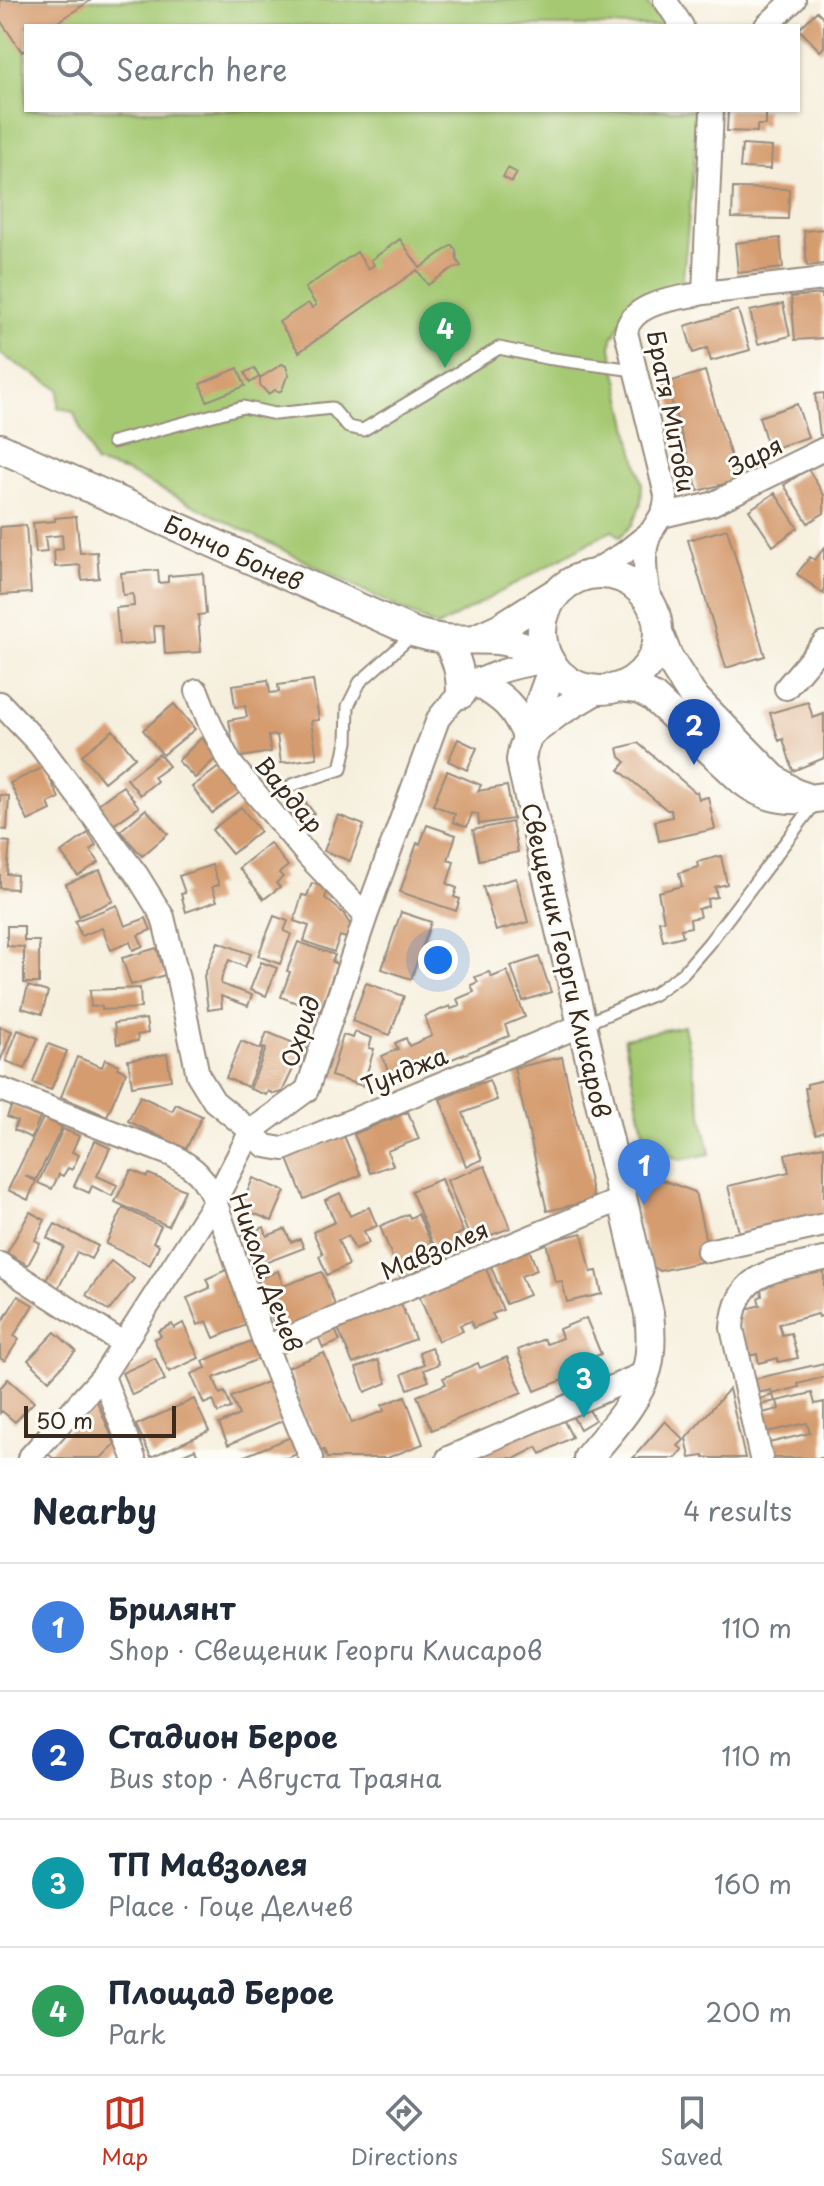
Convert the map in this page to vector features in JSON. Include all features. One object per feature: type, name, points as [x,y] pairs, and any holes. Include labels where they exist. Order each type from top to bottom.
[{"type":"street","points":[[665,0],[681,24]]},
{"type":"street","points":[[768,24],[794,0]]},
{"type":"street","points":[[712,112],[704,293],[824,279]]},
{"type":"street","name":"Братя Митови","points":[[650,603],[647,542],[666,502],[626,335],[632,317],[649,306],[704,293]]},
{"type":"street","name":"Бончо Бонев","points":[[0,448],[416,633],[460,640],[500,640],[526,647],[549,661]]},
{"type":"street","name":"Заря","points":[[657,524],[712,504],[824,449]]},
{"type":"street","points":[[657,524],[623,554],[586,576],[571,581],[501,627],[460,640],[456,656],[469,688],[498,694],[510,705],[527,736],[557,713],[607,688],[634,679],[647,666],[655,650],[658,632]]},
{"type":"street","points":[[586,576],[605,574],[624,579],[640,590],[650,603],[658,632],[673,666],[699,703],[773,778],[794,793],[823,804]]},
{"type":"street","points":[[559,591],[546,610],[542,632],[549,661],[572,683],[638,689],[653,697],[755,790],[789,800],[823,804]]},
{"type":"street","points":[[786,688],[824,643]]},
{"type":"street","name":"Охрид","points":[[29,1458],[103,1376],[215,1201],[251,1131],[307,1090],[438,719],[452,700],[498,671],[549,661]]},
{"type":"street","name":"Свещеник Георги Клисаров","points":[[549,661],[521,760],[649,1313],[651,1335],[647,1372]]},
{"type":"street","name":"Вардар","points":[[197,691],[231,764],[308,856],[366,916]]},
{"type":"street","name":"Тунджа","points":[[0,703],[39,744],[137,875],[163,917],[198,1075],[214,1101],[265,1146],[283,1149],[582,1025]]},
{"type":"street","name":"Никола Дечев","points":[[0,1089],[172,1155],[192,1167],[205,1181],[311,1458]]},
{"type":"street","name":"Мавзолея","points":[[266,1347],[622,1199]]},
{"type":"street","points":[[708,1251],[824,1225]]},
{"type":"street","points":[[761,1458],[737,1354],[732,1328],[733,1313],[748,1285],[764,1273],[824,1259]]},
{"type":"street","points":[[0,1264],[124,1344]]},
{"type":"street","points":[[448,1458],[647,1372]]},
{"type":"street","points":[[588,1458],[633,1399],[647,1372]]},
{"type":"street","points":[[103,1376],[134,1458]]},
{"type":"lane","points":[[113,442],[243,407],[275,414],[332,408],[348,427],[363,430],[499,348],[634,370]]},
{"type":"lane","points":[[292,785],[341,769],[347,742],[348,706],[360,682],[416,633]]},
{"type":"lane","points":[[582,1025],[654,994],[683,973],[823,804]]},
{"type":"green space","points":[[0,0],[644,0],[664,24],[24,24],[24,112],[699,112],[683,278],[685,294],[624,317],[612,338],[611,348],[642,483],[641,503],[632,525],[620,537],[612,530],[437,627],[127,472],[95,463],[73,411],[58,408],[59,389],[0,354]]},
{"type":"green space","points":[[684,1026],[710,1154],[680,1160],[646,1145],[624,1038]]},
{"type":"building","points":[[0,0],[91,0],[55,24],[24,24],[22,52],[0,20]]},
{"type":"building","points":[[817,11],[824,18],[824,47],[820,51],[800,28]]},
{"type":"building","points":[[728,112],[766,112],[766,125],[757,125],[757,132],[727,131]]},
{"type":"building","points":[[742,145],[772,147],[771,169],[740,168]]},
{"type":"building","points":[[508,168],[517,173],[512,182],[503,177]]},
{"type":"building","points":[[733,188],[789,189],[788,219],[732,218]]},
{"type":"building","points":[[824,229],[824,264],[807,266],[804,231]]},
{"type":"building","points":[[780,238],[783,268],[738,273],[735,243]]},
{"type":"building","points":[[400,239],[420,268],[452,245],[461,266],[428,285],[417,270],[299,352],[279,322],[308,303],[312,308],[316,305],[305,288],[357,252],[368,269],[374,265],[371,260]]},
{"type":"building","points":[[822,294],[824,338],[795,340],[791,297]]},
{"type":"building","points":[[783,304],[790,336],[758,344],[750,311]]},
{"type":"building","points":[[738,310],[750,350],[711,361],[707,348],[693,353],[685,326]]},
{"type":"building","points":[[282,364],[286,366],[289,376],[282,390],[268,394],[260,385],[260,378]]},
{"type":"building","points":[[238,368],[245,386],[207,401],[200,384]]},
{"type":"building","points":[[254,368],[259,377],[250,383],[245,373]]},
{"type":"building","points":[[705,371],[738,480],[698,491],[666,383]]},
{"type":"building","points":[[824,393],[824,435],[820,435],[815,394]]},
{"type":"building","points":[[797,404],[808,437],[769,450],[759,417]]},
{"type":"building","points":[[808,469],[824,495],[824,513],[808,523],[784,485]]},
{"type":"building","points":[[775,493],[798,528],[773,546],[749,510]]},
{"type":"building","points":[[76,516],[80,553],[97,552],[99,578],[82,580],[80,565],[55,567],[54,550],[63,549],[62,535],[45,537],[47,552],[36,553],[33,523]]},
{"type":"building","points":[[26,525],[31,593],[0,595],[0,527]]},
{"type":"building","points":[[727,529],[765,656],[726,668],[688,540]]},
{"type":"building","points":[[824,548],[824,594],[797,574],[810,557],[815,560]]},
{"type":"building","points":[[158,570],[159,583],[168,582],[168,576],[203,573],[206,614],[198,615],[201,652],[165,654],[163,626],[154,626],[155,642],[119,645],[116,608],[134,606],[133,594],[123,595],[121,573]]},
{"type":"building","points":[[268,680],[270,693],[279,692],[278,685],[313,680],[319,720],[311,721],[317,758],[281,763],[277,735],[268,736],[271,752],[235,758],[229,720],[247,717],[245,706],[235,707],[232,685]]},
{"type":"building","points":[[808,702],[813,718],[824,714],[824,758],[793,771],[783,739],[779,741],[770,713]]},
{"type":"building","points":[[174,704],[195,729],[163,755],[143,730]]},
{"type":"building","points":[[113,730],[135,757],[104,782],[82,755]]},
{"type":"building","points":[[201,738],[218,756],[195,778],[178,761]]},
{"type":"building","points":[[458,739],[477,748],[467,770],[448,761]]},
{"type":"building","points":[[638,743],[697,792],[699,799],[708,797],[715,829],[659,841],[655,821],[672,817],[671,810],[667,810],[619,770],[626,762],[620,757],[618,748]]},
{"type":"building","points":[[159,754],[169,766],[154,777],[157,781],[140,795],[127,779]]},
{"type":"building","points":[[44,767],[59,798],[48,803],[51,810],[28,821],[10,783]]},
{"type":"building","points":[[219,767],[239,793],[212,813],[192,787]]},
{"type":"building","points":[[447,771],[481,785],[478,791],[507,786],[513,819],[479,824],[478,814],[472,813],[467,827],[453,822],[455,814],[433,805]]},
{"type":"building","points":[[123,786],[139,807],[113,825],[98,804]]},
{"type":"building","points":[[0,795],[9,796],[7,830],[0,829]]},
{"type":"building","points":[[300,795],[314,813],[299,825],[285,807]]},
{"type":"building","points":[[241,807],[260,831],[232,854],[212,830]]},
{"type":"building","points":[[146,809],[168,834],[142,856],[120,831]]},
{"type":"building","points":[[338,815],[364,825],[350,861],[324,851]]},
{"type":"building","points":[[512,822],[518,852],[479,860],[473,830]]},
{"type":"building","points":[[427,825],[456,835],[448,860],[454,862],[447,884],[457,888],[454,897],[460,899],[456,911],[400,892],[417,843],[420,844]]},
{"type":"building","points":[[88,833],[96,845],[90,850],[99,862],[78,876],[61,853]]},
{"type":"building","points":[[0,841],[10,842],[7,874],[17,875],[16,889],[0,888]]},
{"type":"building","points":[[270,843],[288,866],[279,873],[283,877],[276,883],[280,887],[264,899],[239,868]]},
{"type":"building","points":[[721,856],[727,884],[715,887],[717,897],[707,899],[708,906],[698,909],[700,917],[690,919],[691,927],[681,929],[683,936],[663,941],[659,921],[664,920],[658,892],[682,886],[679,873],[698,867],[697,862]]},
{"type":"building","points":[[212,865],[219,885],[212,887],[217,901],[186,912],[181,894],[185,893],[179,876]]},
{"type":"building","points":[[100,870],[113,901],[79,916],[66,884]]},
{"type":"building","points":[[516,878],[528,922],[496,931],[483,887]]},
{"type":"building","points":[[312,883],[328,889],[325,898],[343,913],[351,926],[346,938],[340,936],[334,952],[304,941],[309,926],[294,921],[302,895],[307,896]]},
{"type":"building","points":[[117,905],[125,926],[146,918],[151,930],[138,935],[143,946],[133,950],[130,942],[111,950],[102,928],[81,936],[75,921]]},
{"type":"building","points":[[401,912],[431,922],[411,979],[382,969]]},
{"type":"building","points":[[274,916],[288,921],[284,931],[291,934],[280,964],[258,956]]},
{"type":"building","points":[[7,926],[24,926],[24,941],[39,941],[39,983],[24,983],[24,947],[7,946]]},
{"type":"building","points":[[218,942],[251,954],[245,967],[229,960],[221,984],[252,995],[248,1006],[221,996],[222,1008],[208,1010],[204,976]]},
{"type":"building","points":[[298,942],[335,955],[332,962],[337,964],[320,1012],[281,997]]},
{"type":"building","points":[[157,948],[165,975],[131,985],[122,958]]},
{"type":"building","points":[[539,957],[551,992],[523,1001],[511,966]]},
{"type":"building","points":[[261,962],[277,968],[266,996],[250,990]]},
{"type":"building","points":[[507,971],[525,1017],[505,1025],[509,1036],[393,1083],[382,1056],[398,1049],[395,1043],[406,1038],[409,1046],[432,1036],[425,1016],[450,1006],[451,1009],[460,1006],[457,999],[474,992],[471,985],[478,982],[475,977],[489,972],[492,977]]},
{"type":"building","points":[[366,983],[404,996],[390,1035],[352,1021]]},
{"type":"building","points":[[28,986],[48,992],[42,1014],[22,1008]]},
{"type":"building","points":[[140,988],[141,1008],[102,1010],[102,1006],[91,1007],[90,990]]},
{"type":"building","points":[[146,1019],[148,1033],[137,1035],[138,1041],[117,1044],[114,1023]]},
{"type":"building","points":[[0,1027],[12,1031],[0,1062]]},
{"type":"building","points":[[18,1030],[38,1038],[25,1069],[6,1061]]},
{"type":"building","points":[[267,1032],[308,1049],[301,1067],[295,1065],[282,1092],[274,1094],[268,1091],[266,1095],[250,1089],[266,1049],[261,1047]]},
{"type":"building","points":[[355,1032],[372,1038],[369,1048],[374,1049],[363,1086],[331,1076],[343,1035],[353,1038]]},
{"type":"building","points":[[241,1041],[263,1050],[248,1087],[226,1078]]},
{"type":"building","points":[[48,1044],[67,1051],[51,1090],[33,1083]]},
{"type":"building","points":[[167,1054],[171,1080],[132,1086],[128,1060]]},
{"type":"building","points":[[77,1057],[102,1067],[105,1059],[126,1072],[107,1116],[61,1097]]},
{"type":"building","points":[[562,1057],[594,1200],[547,1211],[514,1068]]},
{"type":"building","points":[[489,1080],[497,1100],[463,1113],[482,1160],[466,1166],[440,1099]]},
{"type":"building","points":[[824,1080],[824,1131],[816,1134],[805,1088],[807,1084]]},
{"type":"building","points":[[140,1096],[172,1111],[176,1104],[202,1116],[186,1149],[128,1121]]},
{"type":"building","points":[[12,1105],[40,1118],[31,1138],[14,1130],[17,1121],[7,1117]]},
{"type":"building","points":[[408,1112],[419,1139],[387,1151],[393,1165],[370,1173],[354,1134]]},
{"type":"building","points":[[43,1118],[62,1127],[36,1180],[25,1176],[36,1181],[28,1200],[8,1190]]},
{"type":"building","points":[[63,1129],[79,1136],[72,1152],[79,1155],[72,1170],[68,1168],[63,1176],[59,1174],[52,1189],[38,1183]]},
{"type":"building","points":[[344,1136],[361,1175],[304,1199],[288,1159]]},
{"type":"building","points":[[95,1141],[110,1148],[97,1176],[117,1185],[112,1196],[92,1186],[89,1193],[74,1186]]},
{"type":"building","points":[[824,1146],[824,1214],[739,1232],[728,1186],[789,1172],[785,1154]]},
{"type":"building","points":[[485,1166],[510,1228],[481,1239],[477,1230],[468,1233],[447,1180]]},
{"type":"building","points":[[131,1170],[147,1177],[149,1174],[185,1190],[168,1226],[115,1202]]},
{"type":"building","points":[[635,1170],[695,1192],[710,1260],[660,1271],[650,1265],[630,1179]]},
{"type":"building","points":[[253,1178],[285,1191],[272,1221],[241,1208]]},
{"type":"building","points":[[441,1179],[463,1232],[455,1236],[458,1242],[436,1251],[411,1191]]},
{"type":"building","points":[[340,1193],[350,1216],[369,1207],[377,1226],[364,1231],[369,1243],[355,1249],[348,1236],[338,1240],[349,1265],[327,1275],[319,1256],[323,1254],[313,1232],[335,1222],[325,1200]]},
{"type":"building","points":[[123,1208],[161,1226],[153,1242],[159,1245],[150,1265],[106,1244]]},
{"type":"building","points":[[30,1212],[45,1220],[35,1240],[40,1243],[28,1265],[7,1253]]},
{"type":"building","points":[[408,1214],[410,1218],[418,1214],[437,1256],[426,1261],[428,1267],[401,1279],[380,1226]]},
{"type":"building","points":[[55,1224],[98,1246],[91,1259],[77,1252],[58,1289],[45,1282],[64,1247],[47,1238]]},
{"type":"building","points":[[264,1227],[267,1236],[285,1229],[291,1242],[300,1239],[304,1248],[252,1268],[239,1237]]},
{"type":"building","points":[[582,1233],[591,1272],[597,1271],[602,1294],[567,1302],[562,1281],[555,1282],[546,1242]]},
{"type":"building","points":[[526,1241],[537,1270],[521,1276],[529,1295],[506,1304],[491,1266],[517,1256],[513,1245]]},
{"type":"building","points":[[111,1261],[134,1279],[109,1311],[86,1295]]},
{"type":"building","points":[[484,1264],[503,1310],[492,1314],[495,1319],[473,1328],[471,1321],[460,1325],[463,1331],[438,1341],[417,1291]]},
{"type":"building","points":[[226,1270],[249,1324],[214,1338],[207,1321],[198,1325],[187,1298],[210,1288],[206,1279]]},
{"type":"building","points":[[278,1271],[283,1286],[322,1272],[337,1310],[277,1332],[258,1279]]},
{"type":"building","points":[[824,1271],[824,1315],[779,1324],[782,1335],[791,1333],[798,1358],[778,1362],[778,1358],[759,1363],[757,1354],[749,1356],[739,1319],[744,1310],[760,1305],[758,1298],[762,1296],[764,1285]]},
{"type":"building","points":[[18,1296],[33,1305],[14,1336],[19,1339],[5,1361],[0,1358],[0,1325]]},
{"type":"building","points":[[398,1296],[415,1339],[353,1364],[335,1322]]},
{"type":"building","points":[[586,1318],[601,1354],[564,1369],[568,1378],[535,1391],[518,1350],[544,1339],[547,1344],[562,1338],[559,1329]]},
{"type":"building","points":[[332,1322],[340,1341],[323,1348],[315,1329]]},
{"type":"building","points":[[183,1323],[199,1358],[169,1372],[154,1339],[161,1336],[158,1331],[172,1324],[174,1328]]},
{"type":"building","points":[[55,1332],[76,1351],[49,1380],[28,1360]]},
{"type":"building","points":[[251,1341],[258,1359],[214,1378],[220,1394],[225,1392],[231,1408],[218,1413],[213,1400],[204,1404],[191,1374],[206,1368],[203,1361]]},
{"type":"building","points":[[431,1347],[439,1364],[424,1370],[429,1381],[408,1389],[402,1374],[424,1364],[419,1352]]},
{"type":"building","points":[[324,1353],[352,1423],[384,1411],[382,1405],[405,1396],[423,1444],[387,1458],[327,1458],[324,1450],[320,1451],[308,1420],[305,1422],[288,1367]]},
{"type":"building","points":[[507,1357],[522,1392],[432,1430],[417,1396],[446,1384],[443,1378],[478,1363],[480,1368]]},
{"type":"building","points":[[155,1358],[165,1380],[132,1395],[122,1373]]},
{"type":"building","points":[[378,1360],[387,1383],[365,1392],[356,1368]]},
{"type":"building","points":[[824,1363],[824,1377],[772,1394],[771,1390],[758,1393],[754,1379]]},
{"type":"building","points":[[8,1379],[34,1402],[15,1422],[2,1411],[0,1413],[0,1388]]},
{"type":"building","points":[[267,1382],[284,1420],[228,1445],[219,1424],[239,1415],[231,1397]]},
{"type":"building","points":[[729,1389],[745,1458],[690,1458],[686,1438]]},
{"type":"building","points":[[812,1393],[815,1404],[824,1402],[824,1458],[773,1458],[769,1443],[810,1433],[807,1423],[767,1432],[762,1413],[779,1409],[777,1401]]},
{"type":"building","points":[[773,1395],[775,1401],[760,1405],[759,1399]]},
{"type":"building","points":[[96,1399],[115,1444],[101,1458],[53,1458],[48,1454]]},
{"type":"building","points":[[194,1399],[209,1431],[151,1457],[136,1425]]},
{"type":"building","points":[[588,1408],[595,1420],[580,1429],[573,1417]]},
{"type":"building","points":[[559,1411],[572,1437],[541,1454],[537,1447],[516,1458],[486,1458],[483,1451]]},
{"type":"building","points":[[665,1421],[684,1440],[678,1446],[683,1450],[676,1458],[633,1458]]},
{"type":"building","points":[[298,1434],[305,1451],[287,1458],[240,1458]]},
{"type":"building","points":[[195,1449],[199,1458],[174,1458]]},
{"type":"place","name":"Площад Берое","points":[[445,368]]},
{"type":"place","name":"Стадион Берое","points":[[694,765]]},
{"type":"place","name":"Брилянт","points":[[644,1205]]},
{"type":"place","name":"ТП Мавзолея","points":[[584,1418]]}]
